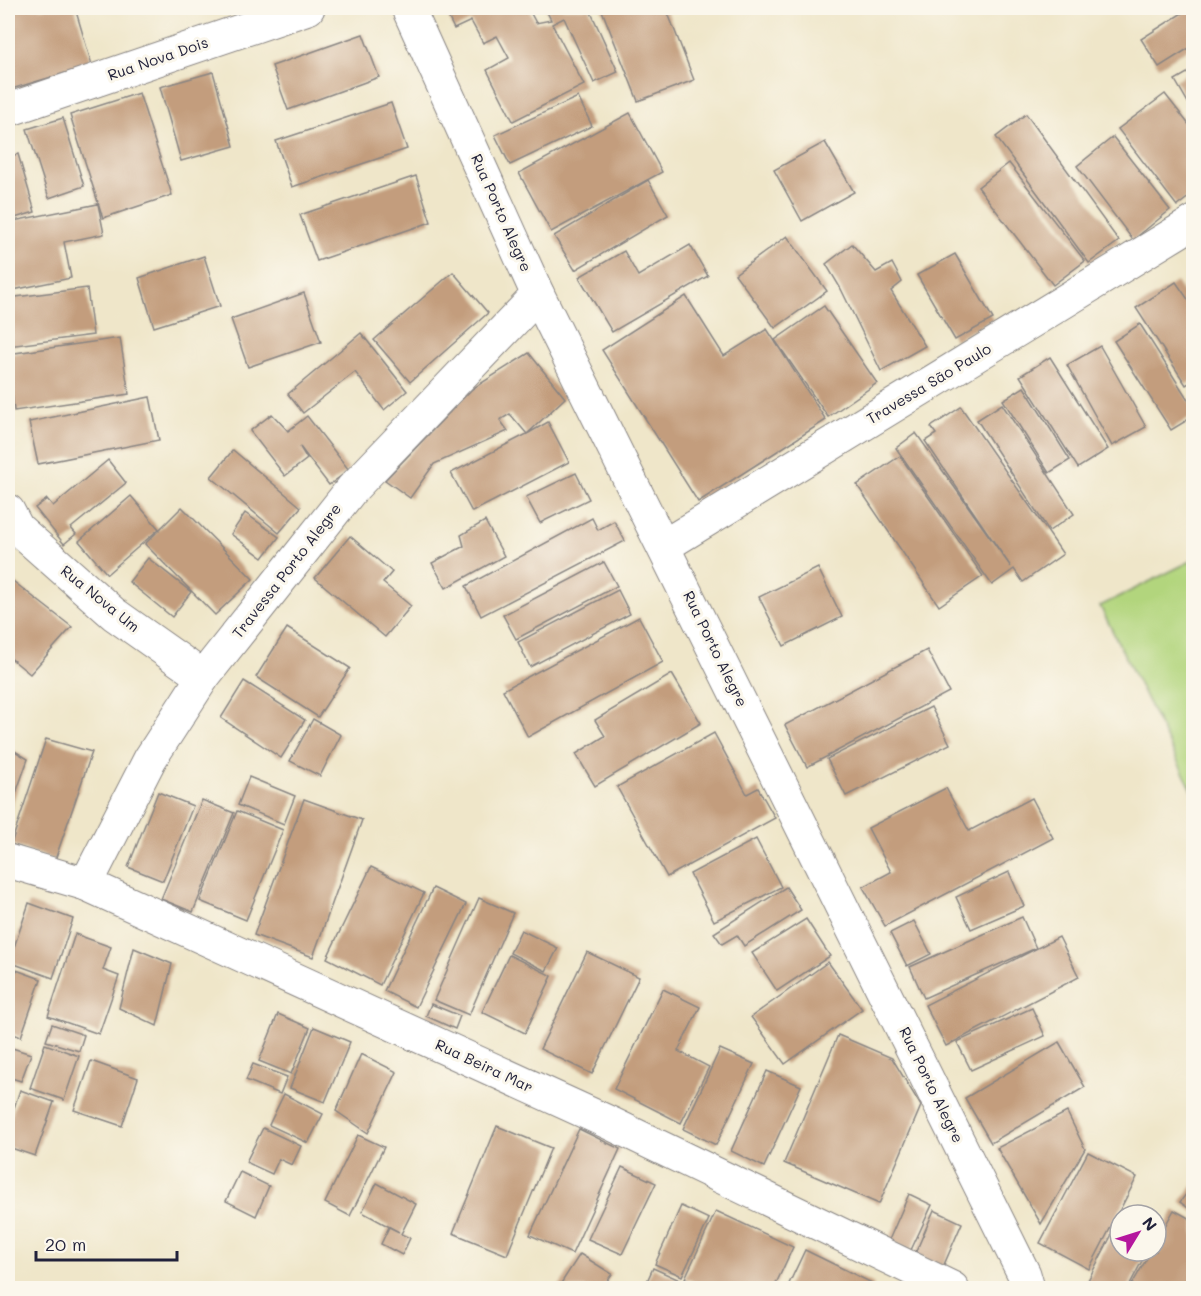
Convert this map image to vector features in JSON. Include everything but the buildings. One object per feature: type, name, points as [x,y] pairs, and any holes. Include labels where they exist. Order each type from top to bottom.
[{"type":"street","name":"Rua Nova Dois","points":[[8,110],[308,8]]},
{"type":"street","name":"Rua Porto Alegre","points":[[408,8],[538,295],[1024,1274],[1028,1288]]},
{"type":"street","name":"Travessa São Paulo","points":[[664,546],[1194,222]]},
{"type":"street","name":"Travessa Porto Alegre","points":[[86,884],[150,759],[203,677],[352,489],[538,295]]},
{"type":"street","name":"Rua Nova Um","points":[[8,511],[18,528],[114,614],[203,677]]},
{"type":"street","name":"Rua Beira Mar","points":[[8,861],[86,884],[612,1124],[952,1288]]},
{"type":"green space","points":[[1193,560],[1193,792],[1100,606]]}]
